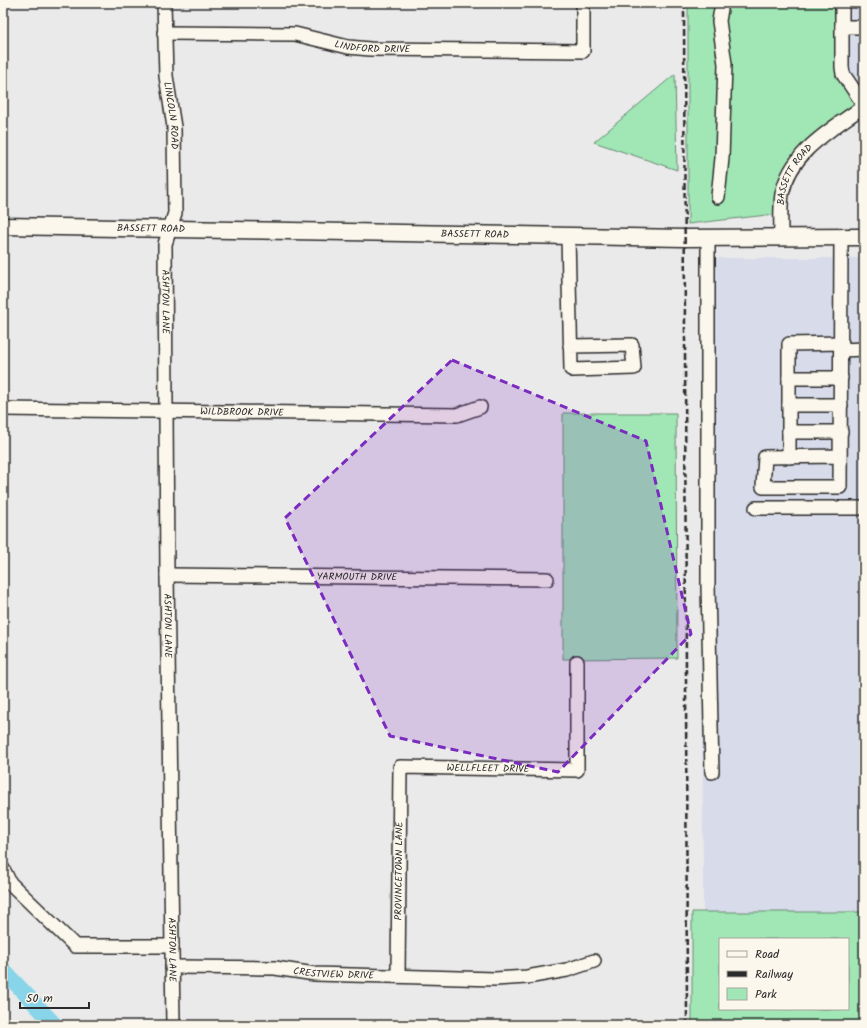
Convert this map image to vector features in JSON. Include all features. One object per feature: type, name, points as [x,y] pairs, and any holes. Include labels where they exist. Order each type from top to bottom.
[{"type":"main road","name":"BASSETT ROAD","points":[[3,226],[708,238],[781,237]]},
{"type":"main road","points":[[781,237],[864,237]]},
{"type":"street","name":"LINCOLN ROAD","points":[[164,3],[166,76],[174,127],[174,213],[170,228]]},
{"type":"street","name":"LINDFORD DRIVE","points":[[164,33],[295,34],[348,47],[370,49],[583,51],[583,3]]},
{"type":"street","points":[[718,197],[722,158],[725,64],[719,21],[722,3]]},
{"type":"street","points":[[842,3],[843,74],[864,106]]},
{"type":"street","points":[[842,28],[864,27]]},
{"type":"street","name":"BASSETT ROAD","points":[[781,237],[782,194],[796,162],[817,140],[864,106]]},
{"type":"street","name":"ASHTON LANE","points":[[170,228],[165,244],[167,575],[173,1025]]},
{"type":"street","points":[[568,236],[570,346],[571,370],[634,368],[632,345],[570,346]]},
{"type":"street","points":[[840,456],[765,457],[763,487],[840,487],[842,346],[841,237]]},
{"type":"street","points":[[708,238],[708,585],[712,772]]},
{"type":"street","points":[[789,457],[789,344],[842,346],[864,349]]},
{"type":"street","points":[[789,378],[841,378]]},
{"type":"street","points":[[789,405],[841,405]]},
{"type":"street","name":"WILDBROOK DRIVE","points":[[3,409],[457,414],[480,407]]},
{"type":"street","points":[[789,432],[841,432]]},
{"type":"street","points":[[756,508],[864,508]]},
{"type":"street","name":"YARMOUTH DRIVE","points":[[167,575],[547,579]]},
{"type":"street","name":"WELLFLEET DRIVE","points":[[400,767],[577,770],[578,662]]},
{"type":"street","name":"PROVINCETOWN LANE","points":[[398,976],[400,767]]},
{"type":"street","points":[[3,869],[10,883],[75,946],[172,946]]},
{"type":"street","name":"CRESTVIEW DRIVE","points":[[172,967],[275,968],[315,974],[496,978],[527,977],[567,970],[594,961]]},
{"type":"highlighted area","points":[[452,360],[646,441],[691,634],[558,772],[390,736],[285,518]]},
{"type":"shaded area","points":[[835,3],[864,3],[864,99],[836,68]]},
{"type":"shaded area","points":[[701,258],[864,258],[864,912],[703,913]]},
{"type":"green space","points":[[688,3],[835,3],[836,68],[857,104],[808,139],[791,160],[776,214],[688,224]]},
{"type":"green space","points":[[675,74],[677,170],[594,142]]},
{"type":"green space","points":[[563,413],[676,413],[677,658],[563,659]]},
{"type":"green space","points":[[692,912],[864,912],[864,1025],[692,1025]]},
{"type":"waterway","points":[[3,970],[55,1025]]},
{"type":"railway","points":[[684,3],[687,1025]]}]
